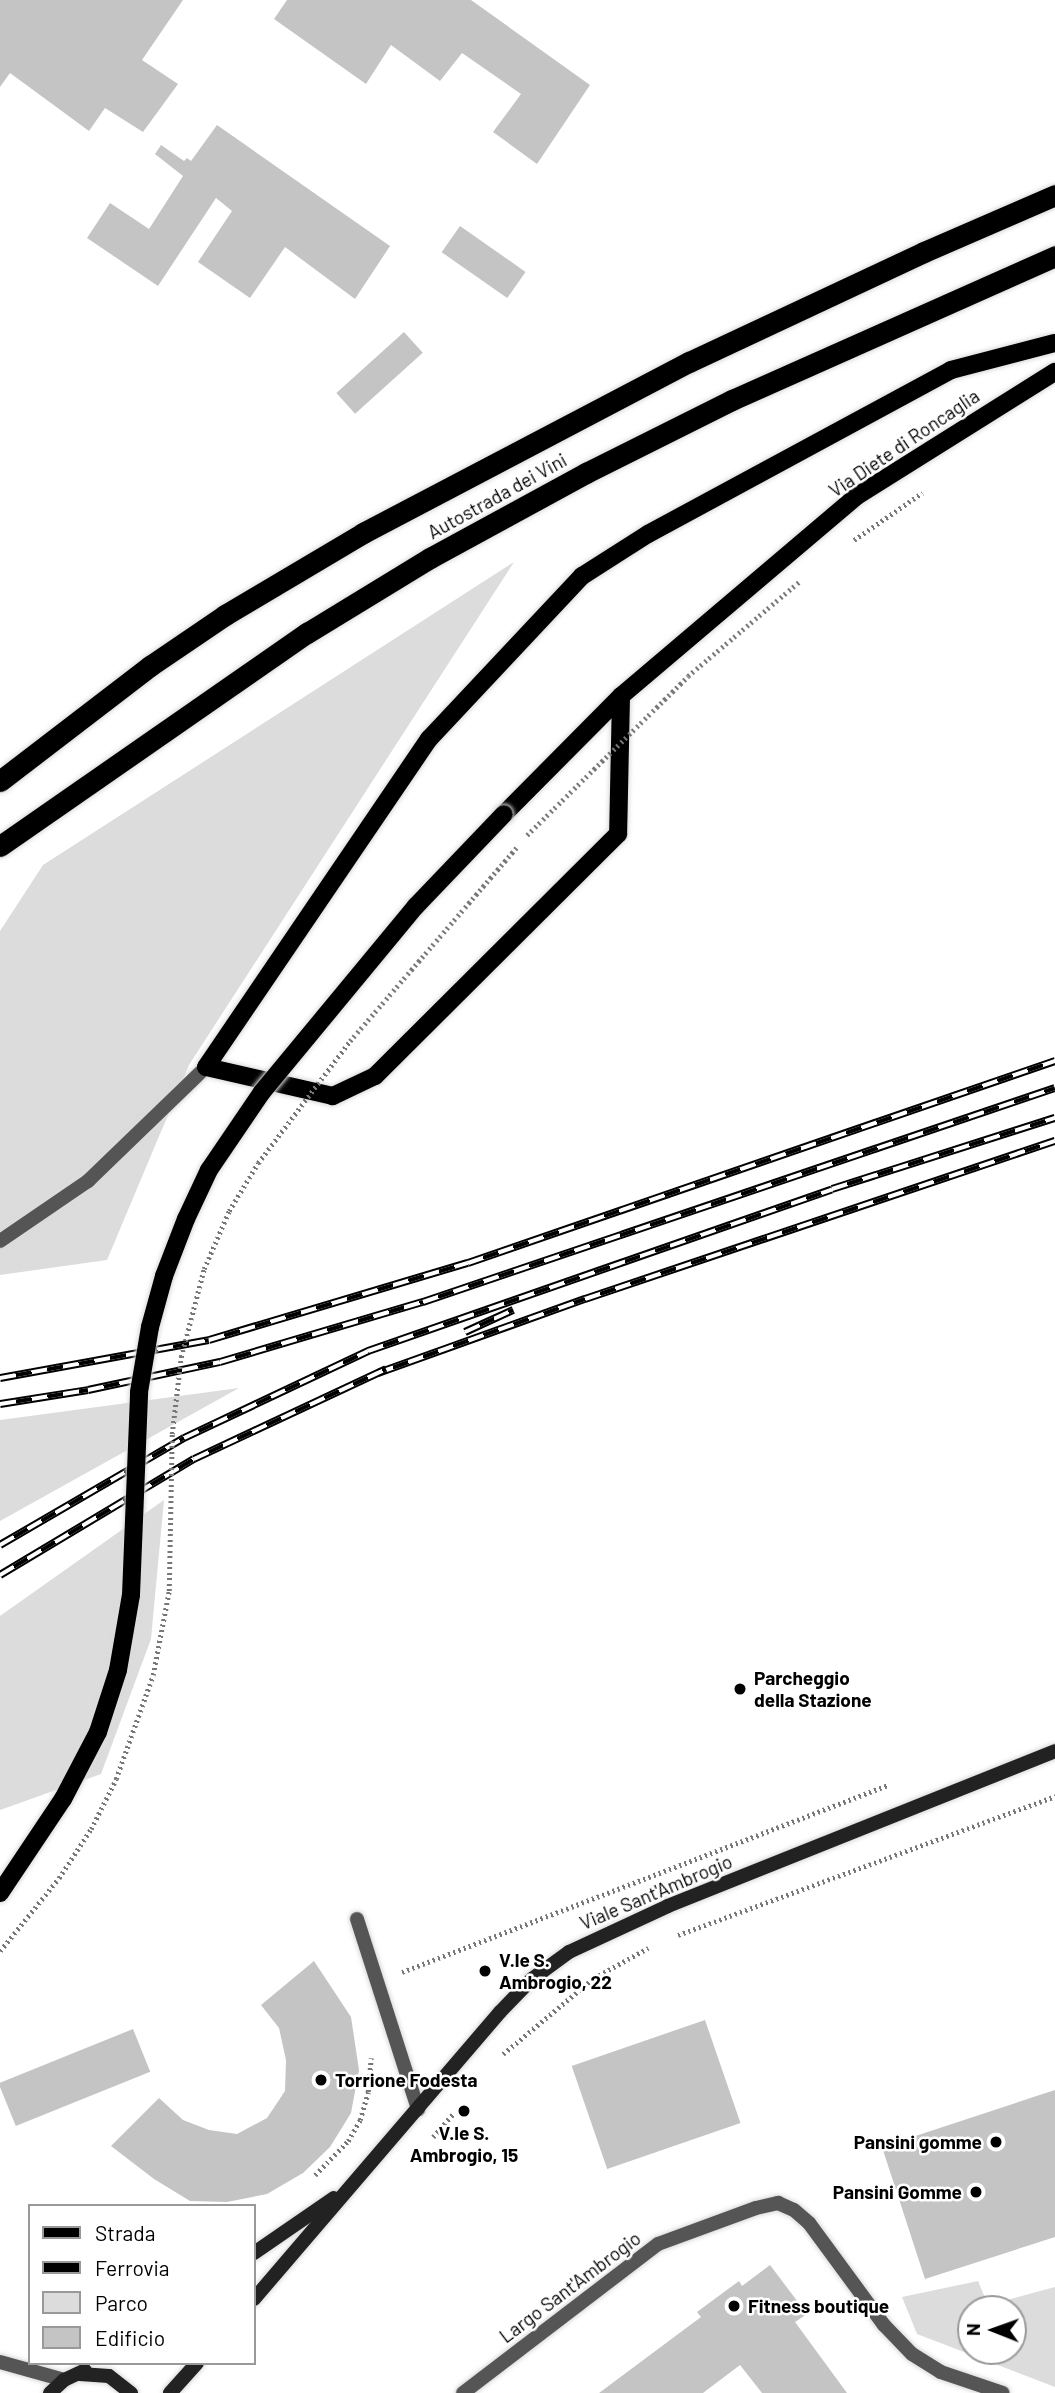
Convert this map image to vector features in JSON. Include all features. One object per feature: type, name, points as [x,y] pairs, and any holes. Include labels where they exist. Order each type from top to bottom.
[{"type":"highway","name":"Autostrada dei Vini","points":[[0,781],[150,666],[204,629],[363,533],[689,362],[924,252],[1055,195]]},
{"type":"highway","name":"Autostrada dei Vini","points":[[0,846],[307,633],[430,558],[586,472],[732,400],[1055,257]]},
{"type":"main road","points":[[621,696],[618,834],[374,1076],[332,1096],[206,1067],[429,739],[582,576],[648,534],[951,370],[1055,343]]},
{"type":"main road","name":"Via Diete di Roncaglia","points":[[0,1893],[63,1799],[98,1732],[118,1670],[131,1595],[139,1392],[150,1327],[164,1276],[209,1170],[262,1092],[416,906],[621,696],[857,496],[1055,372]]},
{"type":"main road","name":"Viale Sant'Ambrogio","points":[[256,2297],[500,2012],[533,1979],[569,1952],[655,1911],[1055,1751]]},
{"type":"main road","name":"Viale Sant'Ambrogio","points":[[256,2252],[353,2185]]},
{"type":"main road","points":[[50,2393],[64,2381],[92,2365]]},
{"type":"main road","points":[[170,2393],[195,2365]]},
{"type":"main road","points":[[80,2374],[109,2376],[131,2393]]},
{"type":"street","points":[[0,1241],[88,1181],[206,1067]]},
{"type":"street","points":[[357,1919],[418,2109]]},
{"type":"street","name":"Largo Sant'Ambrogio","points":[[463,2393],[658,2244],[756,2208],[778,2203],[794,2210],[809,2223],[884,2325],[912,2354],[941,2372],[1003,2393]]},
{"type":"street","points":[[0,2362],[64,2381]]},
{"type":"path","points":[[0,1951],[52,1888],[91,1829],[116,1779],[153,1675],[169,1591],[172,1434],[177,1383],[193,1304],[229,1211],[258,1163],[368,1020],[496,870],[551,810],[688,676],[800,580]]},
{"type":"path","points":[[317,1081],[331,1085]]},
{"type":"path","points":[[676,1935],[1055,1796]]},
{"type":"path","points":[[502,2055],[594,1978],[652,1946]]},
{"type":"path","points":[[423,2146],[459,2106]]},
{"type":"green space","points":[[514,562],[189,1065],[107,1260],[0,1275],[0,931],[43,865]]},
{"type":"green space","points":[[239,1388],[0,1521],[0,1420]]},
{"type":"green space","points":[[164,1500],[151,1639],[101,1774],[0,1810],[0,1616]]},
{"type":"green space","points":[[978,2281],[984,2295],[957,2295],[957,2349],[917,2334],[902,2297]]},
{"type":"green space","points":[[1055,2287],[1055,2387],[998,2365],[1027,2365],[1025,2295]]},
{"type":"building","points":[[0,0],[183,0],[142,60],[178,84],[143,132],[105,108],[89,131],[10,73],[0,87]]},
{"type":"building","points":[[287,0],[471,0],[590,85],[537,164],[493,132],[521,94],[462,53],[440,81],[391,45],[366,84],[274,19]]},
{"type":"building","points":[[217,125],[390,246],[355,299],[285,247],[250,298],[198,262],[232,211],[216,198],[158,286],[87,238],[110,203],[149,229],[183,176],[155,154],[161,145],[184,161],[187,158],[191,161]]},
{"type":"building","points":[[460,226],[526,272],[507,298],[442,252]]},
{"type":"building","points":[[404,332],[423,353],[355,414],[336,393]]},
{"type":"building","name":"Torrione Fodesta","points":[[314,1961],[351,2017],[359,2070],[351,2113],[330,2147],[303,2173],[267,2194],[227,2202],[190,2201],[154,2179],[111,2146],[159,2098],[183,2120],[209,2130],[237,2134],[267,2118],[285,2091],[286,2060],[279,2028],[261,2005]]},
{"type":"building","points":[[705,2020],[740,2123],[607,2169],[572,2066]]},
{"type":"building","points":[[133,2029],[150,2072],[16,2126],[0,2083]]},
{"type":"building","name":"Pansini Gomme","points":[[1055,2090],[1055,2237],[925,2279],[882,2147]]},
{"type":"building","points":[[770,2265],[807,2314],[795,2322],[847,2393],[762,2393],[740,2365],[703,2393],[599,2393],[701,2317],[697,2312],[739,2281],[742,2286]]},
{"type":"railway","points":[[0,1378],[209,1340],[468,1263],[1055,1061]]},
{"type":"railway","points":[[0,1404],[88,1390],[220,1362],[423,1302],[1055,1088]]},
{"type":"railway","points":[[0,1545],[184,1438],[368,1351],[832,1189],[1055,1118]]},
{"type":"railway","points":[[378,1373],[585,1299],[1055,1141]]},
{"type":"railway","points":[[465,1332],[513,1310]]},
{"type":"railway","points":[[0,1575],[194,1459],[386,1369]]},
{"type":"place","name":"Parcheggio della Stazione","points":[[740,1689]]},
{"type":"place","name":"V.le S. Ambrogio, 22","points":[[485,1971]]},
{"type":"place","name":"Torrione Fodesta","points":[[321,2080]]},
{"type":"place","name":"V.le S. Ambrogio, 15","points":[[464,2111]]},
{"type":"place","name":"Pansini gomme","points":[[996,2142]]},
{"type":"place","name":"Pansini Gomme","points":[[976,2192]]},
{"type":"place","name":"Fitness boutique","points":[[734,2306]]}]
